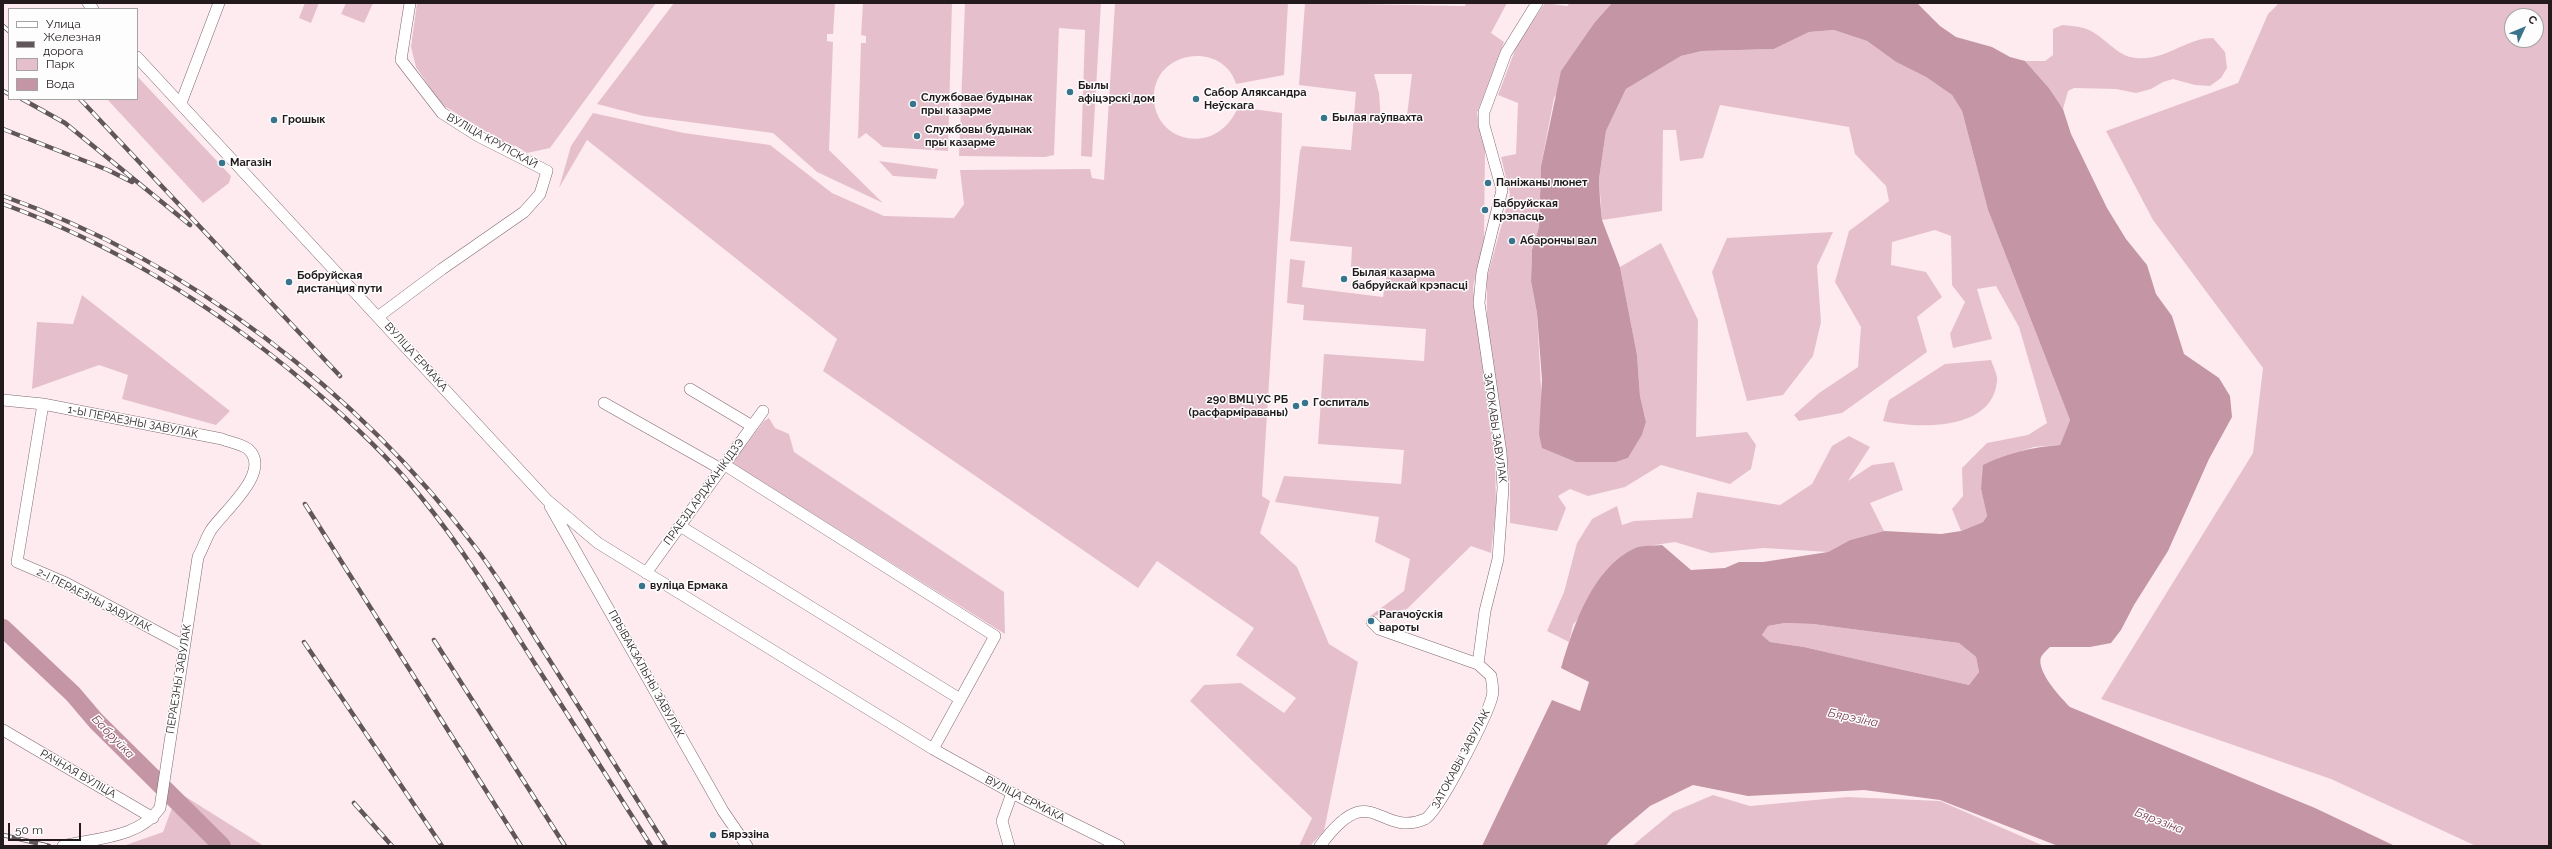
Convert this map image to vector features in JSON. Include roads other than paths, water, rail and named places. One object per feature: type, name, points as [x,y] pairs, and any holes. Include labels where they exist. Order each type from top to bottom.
[{"type":"street","points":[[181,103],[219,3]]},
{"type":"street","name":"ВУЛІЦА КРУПСКАЙ","points":[[410,3],[401,60],[442,113],[478,136],[548,171]]},
{"type":"street","name":"ЗАТОКАВЫ ЗАВУЛАК","points":[[1320,846],[1339,823],[1350,814],[1360,811],[1376,812],[1397,822],[1410,822],[1430,816],[1446,792],[1493,696],[1491,676],[1478,664],[1485,611],[1498,560],[1503,488],[1501,453],[1479,303],[1482,272],[1502,190],[1484,125],[1484,112],[1506,53],[1537,3]]},
{"type":"street","name":"ВУЛІЦА ЕРМАКА","points":[[138,58],[379,316],[547,500],[598,543],[933,749],[1012,793],[1119,846]]},
{"type":"street","name":"ВУЛІЦА ЕРМАКА","points":[[379,316],[442,269],[524,212],[540,194],[548,171]]},
{"type":"street","points":[[690,390],[752,426]]},
{"type":"street","name":"1-Ы ПЕРАЕЗНЫ ЗАВУЛАК","points":[[3,400],[43,404],[222,439],[247,448],[256,461]]},
{"type":"street","points":[[604,403],[722,467],[995,636],[933,749]]},
{"type":"street","name":"2-І ПЕРАЕЗНЫ ЗАВУЛАК","points":[[43,404],[17,562],[66,583],[184,646]]},
{"type":"street","name":"ПРАЕЗД АРДЖАНІКІДЗЭ","points":[[646,573],[763,411]]},
{"type":"street","name":"ПЕРАЕЗНЫ ЗАВУЛАК","points":[[63,846],[135,830],[153,818],[160,808],[198,557],[211,530],[248,485],[254,473],[256,461]]},
{"type":"street","name":"ПРЫВАКЗАЛЬНЫ ЗАВУЛАК","points":[[547,500],[723,811],[747,846]]},
{"type":"street","points":[[680,526],[960,699]]},
{"type":"street","points":[[1372,622],[1379,629],[1478,664]]},
{"type":"street","name":"РАЧНАЯ ВУЛІЦА","points":[[3,730],[153,818]]},
{"type":"street","points":[[1009,846],[1002,821],[1012,793]]},
{"type":"water","points":[[1612,3],[1917,3],[1940,26],[1956,37],[1992,47],[2010,57],[2025,61],[2049,88],[2063,109],[2071,134],[2107,208],[2126,239],[2147,265],[2156,294],[2172,316],[2184,354],[2219,378],[2230,396],[2232,417],[2209,459],[2168,551],[2134,605],[2121,630],[2111,643],[2090,647],[2050,647],[2041,657],[2040,663],[2045,676],[2070,707],[2315,808],[2395,846],[2058,846],[1940,800],[1864,790],[1748,796],[1693,785],[1650,806],[1611,839],[1606,846],[1482,846],[1552,700],[1580,711],[1589,682],[1561,668],[1578,617],[1586,600],[1607,569],[1620,557],[1638,547],[1662,545],[1691,570],[1725,568],[1739,562],[1763,562],[1828,552],[1850,540],[1884,531],[1941,534],[1961,531],[1983,522],[1987,516],[1981,489],[1983,465],[2020,451],[2060,445],[2070,420],[1988,210],[1962,111],[1952,95],[1926,77],[1896,62],[1867,41],[1834,30],[1809,32],[1774,49],[1702,51],[1681,56],[1626,89],[1606,131],[1599,179],[1600,200],[1602,220],[1620,267],[1637,355],[1640,396],[1646,422],[1642,435],[1628,458],[1616,462],[1576,462],[1542,448],[1539,434],[1542,380],[1537,313],[1531,281],[1532,250],[1539,227],[1541,166],[1561,71],[1595,22]],"holes":[[[1785,623],[1813,624],[1959,643],[1976,657],[1979,672],[1969,685],[1804,647],[1770,642],[1762,635],[1768,626]]]},
{"type":"waterway","name":"Бабруйка","points":[[3,628],[73,694],[96,721],[222,846]]},
{"type":"railway","points":[[3,26],[8,30]]},
{"type":"railway","points":[[3,91],[8,94]]},
{"type":"railway","points":[[24,100],[65,123],[190,225]]},
{"type":"railway","points":[[81,100],[340,376]]},
{"type":"railway","points":[[3,129],[108,170],[132,182]]},
{"type":"railway","points":[[3,196],[72,224],[139,257],[203,295],[265,338],[323,385],[378,436],[429,490],[476,548],[496,576],[666,846]]},
{"type":"railway","points":[[3,204],[45,220],[86,239],[164,281],[201,304],[238,330],[308,385],[367,438],[421,497],[452,537],[651,846]]},
{"type":"railway","points":[[305,504],[521,846]]},
{"type":"railway","points":[[434,640],[565,846]]},
{"type":"railway","points":[[304,642],[442,846]]},
{"type":"railway","points":[[354,803],[392,846]]},
{"type":"railway","points":[[3,835],[49,846]]},
{"type":"place","name":"Былы афіцэрскі дом","points":[[1070,92]]},
{"type":"place","name":"Сабор Аляксандра Неўскага","points":[[1196,99]]},
{"type":"place","name":"Службовае будынак пры казарме","points":[[913,104]]},
{"type":"place","name":"Былая гаўпвахта","points":[[1324,118]]},
{"type":"place","name":"Грошык","points":[[274,120]]},
{"type":"place","name":"Службовы будынак пры казарме","points":[[917,136]]},
{"type":"place","name":"Магазін","points":[[222,163]]},
{"type":"place","name":"Паніжаны люнет","points":[[1488,183]]},
{"type":"place","name":"Бабруйская крэпасць","points":[[1485,210]]},
{"type":"place","name":"Абарончы вал","points":[[1512,241]]},
{"type":"place","name":"Былая казарма бабруйскай крэпасці","points":[[1344,279]]},
{"type":"place","name":"Бобруйская дистанция пути","points":[[289,282]]},
{"type":"place","name":"Госпиталь","points":[[1305,403]]},
{"type":"place","name":"290 ВМЦ УС РБ (расфарміраваны)","points":[[1296,406]]},
{"type":"place","name":"вуліца Ермака","points":[[642,586]]},
{"type":"place","name":"Рагачоўскія вароты","points":[[1371,621]]},
{"type":"place","name":"Бярэзіна","points":[[713,835]]}]
